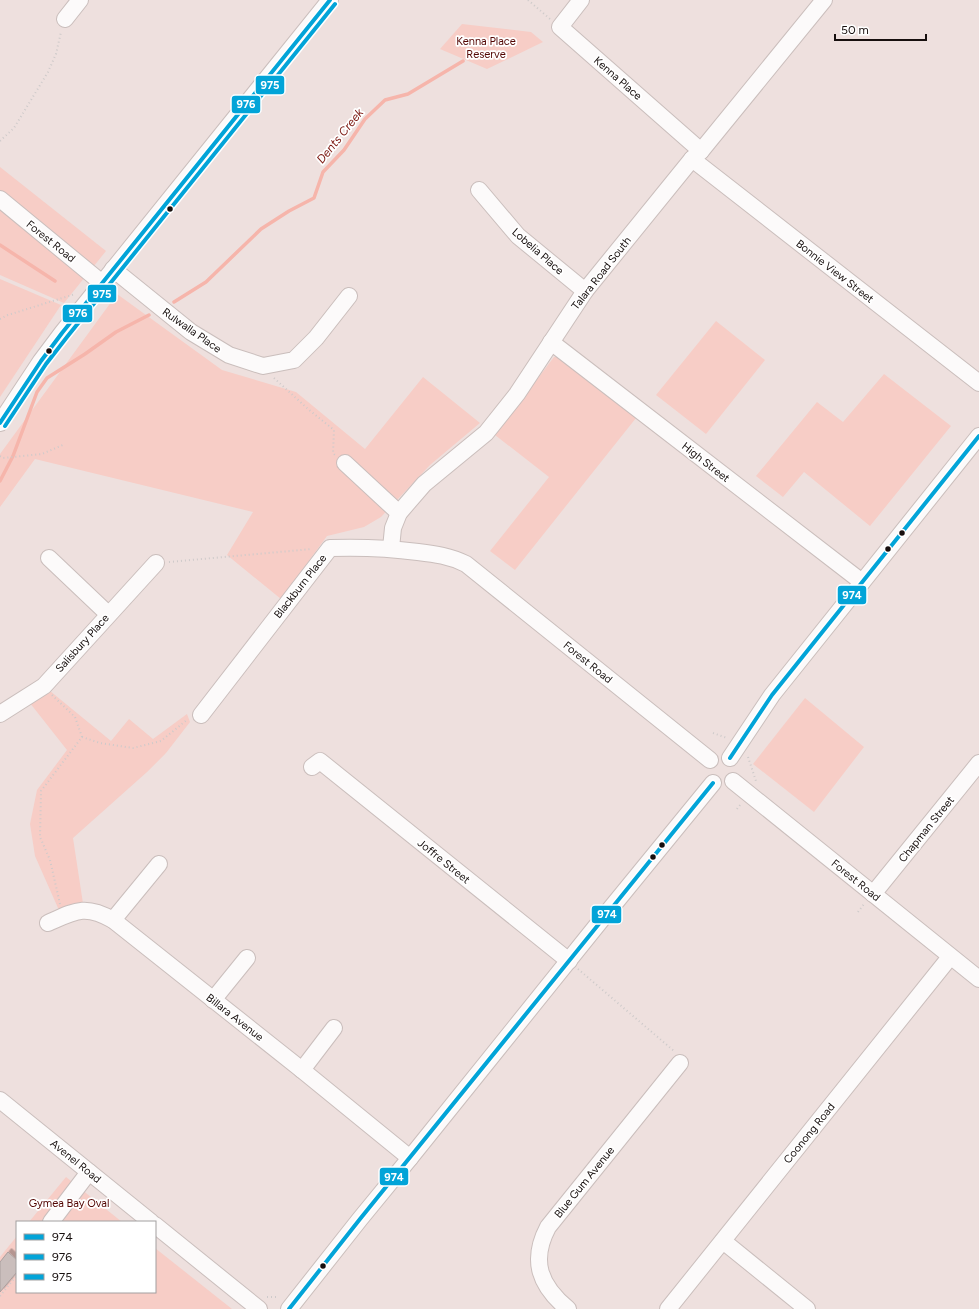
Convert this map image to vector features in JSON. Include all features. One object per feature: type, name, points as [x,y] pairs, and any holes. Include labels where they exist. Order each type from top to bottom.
[{"type":"street","points":[[65,18],[80,0]]},
{"type":"street","points":[[0,423],[41,361],[113,269],[330,0]]},
{"type":"street","points":[[560,27],[581,0]]},
{"type":"street","name":"Talara Road South","points":[[391,548],[393,528],[399,513],[424,484],[486,433],[517,394],[585,291],[824,0]]},
{"type":"street","name":"Kenna Place","points":[[560,27],[696,155]]},
{"type":"street","name":"Bonnie View Street","points":[[696,155],[979,383]]},
{"type":"street","name":"Lobelia Place","points":[[479,190],[518,236],[585,291]]},
{"type":"street","name":"Forest Road","points":[[0,199],[102,283]]},
{"type":"street","name":"Rulwalla Place","points":[[113,269],[191,332],[229,355],[263,366],[294,360],[316,338],[349,296]]},
{"type":"street","name":"High Street","points":[[551,342],[862,582]]},
{"type":"street","points":[[730,758],[772,695],[979,436]]},
{"type":"street","points":[[345,463],[399,513]]},
{"type":"street","name":"Blackburn Place","points":[[201,715],[330,548],[391,548],[440,555],[466,564]]},
{"type":"street","points":[[50,558],[108,614]]},
{"type":"street","name":"Salisbury Place","points":[[0,714],[43,686],[156,563]]},
{"type":"street","name":"Forest Road","points":[[466,564],[710,760]]},
{"type":"street","points":[[718,756],[730,758],[734,762],[737,771],[733,781],[726,785],[713,784],[707,775],[706,770],[710,760],[718,756]]},
{"type":"street","name":"Joffre Street","points":[[316,759],[568,961]]},
{"type":"street","name":"Chapman Street","points":[[873,894],[979,763]]},
{"type":"street","name":"Forest Road","points":[[733,781],[979,979]]},
{"type":"street","points":[[284,1303],[360,1219],[713,784]]},
{"type":"street","points":[[113,920],[159,864]]},
{"type":"street","name":"Billara Avenue","points":[[48,923],[76,911],[90,910],[113,920],[410,1158]]},
{"type":"street","name":"Coonong Road","points":[[668,1309],[950,957]]},
{"type":"street","points":[[213,1000],[247,958]]},
{"type":"street","points":[[302,1070],[334,1028]]},
{"type":"street","name":"Blue Gum Avenue","points":[[568,1309],[560,1303],[542,1278],[538,1266],[538,1256],[539,1247],[543,1237],[548,1227],[680,1062]]},
{"type":"street","name":"Avenel Road","points":[[0,1100],[150,1221]]},
{"type":"street","points":[[51,1221],[89,1172]]},
{"type":"street","points":[[156,1226],[261,1302]]},
{"type":"street","points":[[723,1241],[806,1309]]},
{"type":"path","points":[[528,0],[560,27]]},
{"type":"path","points":[[0,141],[14,128],[48,72],[56,54],[65,18]]},
{"type":"path","points":[[0,319],[28,308],[79,293]]},
{"type":"path","points":[[263,366],[280,385],[334,430],[333,453],[345,463]]},
{"type":"path","points":[[0,456],[3,458],[42,454],[65,444]]},
{"type":"path","points":[[156,563],[330,548]]},
{"type":"path","points":[[43,686],[75,717],[82,737]]},
{"type":"path","points":[[82,737],[100,743],[133,748],[161,741],[186,720],[201,715]]},
{"type":"path","points":[[59,899],[50,860],[40,837],[41,791],[82,737]]},
{"type":"path","points":[[751,762],[757,782],[756,786]]},
{"type":"path","points":[[737,809],[741,804]]},
{"type":"path","points":[[568,961],[673,1050],[680,1062]]},
{"type":"path","points":[[0,1296],[16,1276]]},
{"type":"path","points":[[261,1302],[267,1298],[284,1303]]},
{"type":"green space","name":"Kenna Place Reserve","points":[[462,24],[531,32],[543,42],[487,69],[440,49]]},
{"type":"green space","points":[[0,167],[106,251],[64,303],[0,275]]},
{"type":"green space","points":[[0,279],[61,305],[0,397]]},
{"type":"green space","points":[[117,294],[222,370],[296,392],[365,449],[423,377],[480,423],[430,465],[381,517],[364,527],[327,536],[281,599],[227,555],[253,512],[35,459],[0,507],[0,454]]},
{"type":"green space","points":[[716,321],[765,360],[706,434],[656,395]]},
{"type":"green space","points":[[554,357],[559,357],[636,418],[515,570],[490,551],[549,477],[495,435]]},
{"type":"green space","points":[[884,374],[951,426],[870,526],[804,472],[783,497],[756,476],[817,402],[843,422]]},
{"type":"green space","points":[[44,686],[111,741],[129,719],[153,739],[187,714],[190,722],[166,753],[147,772],[73,838],[84,910],[62,917],[35,856],[30,824],[37,790],[67,750],[26,698]]},
{"type":"green space","points":[[805,698],[864,747],[814,812],[753,764]]},
{"type":"green space","name":"Gymea Bay Oval","points":[[66,1177],[121,1221],[30,1221]]},
{"type":"green space","name":"Gymea Bay Oval","points":[[16,1237],[16,1293],[156,1293],[156,1249],[232,1309],[0,1309],[0,1257]]},
{"type":"building","points":[[8,1252],[16,1259],[16,1273],[0,1292],[0,1262]]},
{"type":"waterway","name":"Dents Creek","points":[[174,302],[206,282],[261,229],[289,211],[314,198],[323,172],[344,150],[365,119],[385,100],[408,94],[463,61]]},
{"type":"waterway","points":[[0,245],[55,281]]},
{"type":"waterway","name":"Dents Creek","points":[[0,481],[13,456],[37,392],[47,378],[116,332],[149,315]]},
{"type":"transit line","name":"976","points":[[0,423],[41,361],[62,333],[330,0]]},
{"type":"transit line","name":"975","points":[[5,426],[46,364],[67,337],[335,4]]},
{"type":"transit line","name":"974","points":[[730,758],[772,695],[979,436]]},
{"type":"transit line","name":"974","points":[[289,1309],[360,1219],[713,783]]}]
